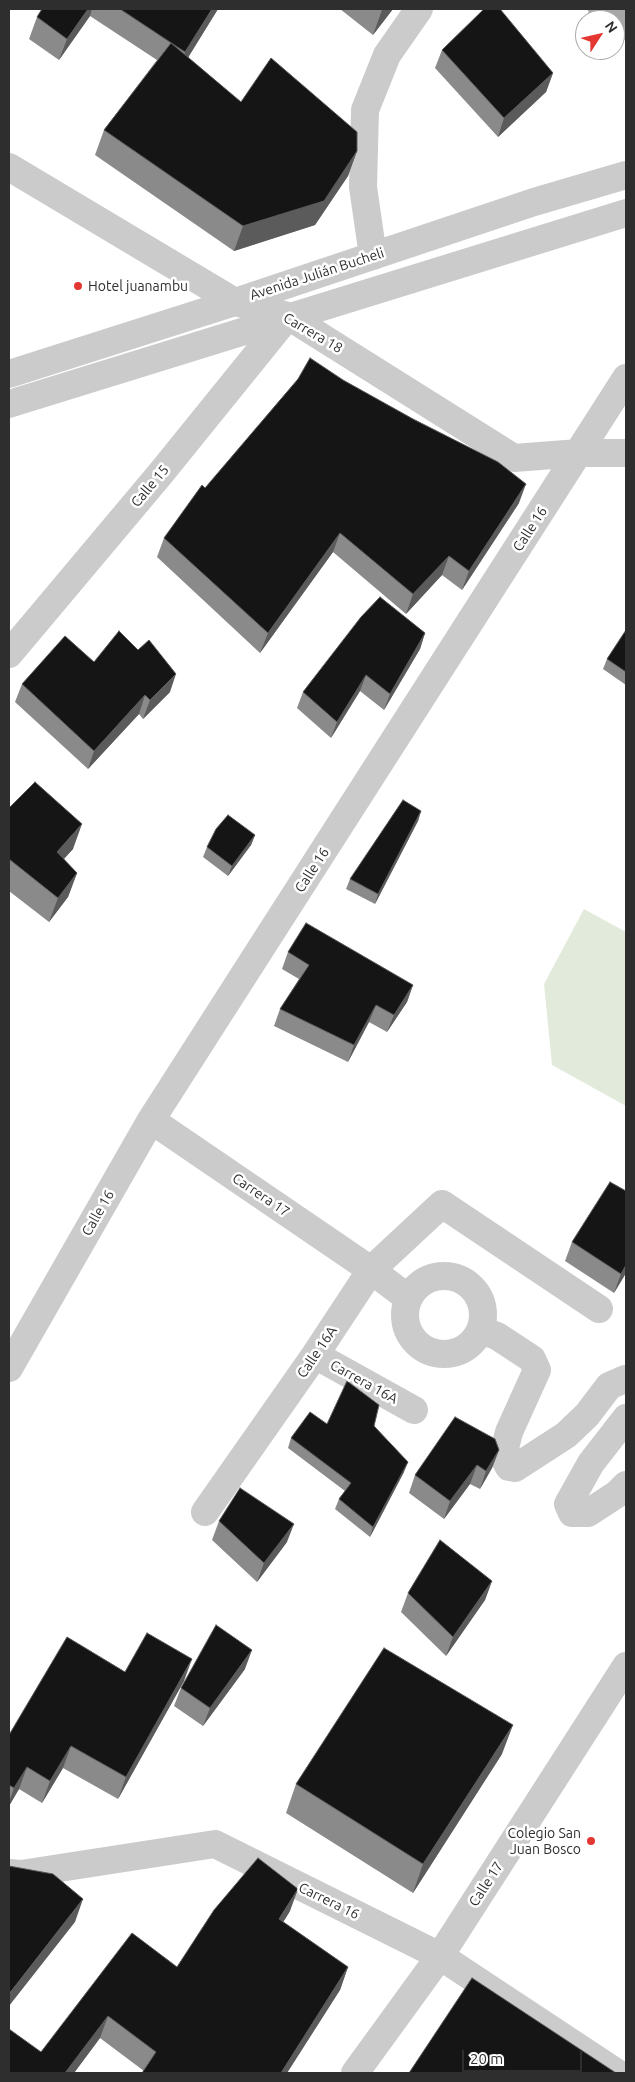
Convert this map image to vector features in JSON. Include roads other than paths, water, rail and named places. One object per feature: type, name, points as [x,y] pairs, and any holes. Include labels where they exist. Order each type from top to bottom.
[{"type":"main road","points":[[602,9],[626,26]]},
{"type":"street","points":[[373,256],[364,187],[365,110],[387,54],[419,9]]},
{"type":"street","name":"Carrera 18","points":[[9,167],[235,302],[288,316],[514,458],[579,453],[626,453]]},
{"type":"street","name":"Avenida Julián Bucheli","points":[[9,374],[235,302],[534,202],[626,175]]},
{"type":"street","points":[[9,404],[288,316],[626,213]]},
{"type":"street","name":"Calle 15","points":[[9,654],[155,480],[288,316]]},
{"type":"street","name":"Calle 16","points":[[9,1368],[151,1120],[626,378]]},
{"type":"street","name":"Carrera 17","points":[[151,1120],[371,1270],[408,1298]]},
{"type":"street","name":"Calle 16A","points":[[205,1512],[315,1355],[371,1270],[442,1204],[600,1309]]},
{"type":"street","points":[[446,1275],[462,1280],[473,1288],[480,1301],[483,1316],[480,1330],[472,1342],[460,1351],[444,1354],[429,1351],[416,1342],[408,1330],[404,1314],[408,1298],[417,1286],[430,1277],[446,1275]]},
{"type":"street","points":[[480,1330],[497,1336],[532,1359],[537,1370],[509,1432],[503,1456],[509,1467],[515,1468],[566,1435],[587,1415],[609,1386],[626,1380]]},
{"type":"street","name":"Carrera 16A","points":[[315,1355],[414,1410]]},
{"type":"street","points":[[626,1418],[592,1463],[568,1504],[572,1513],[588,1513],[617,1494],[626,1485]]},
{"type":"street","name":"Calle 17","points":[[355,2073],[440,1956],[626,1666]]},
{"type":"street","name":"Carrera 16","points":[[13,1879],[215,1844],[440,1956],[617,2073]]},
{"type":"place","name":"Hotel juanambu","points":[[78,286]]},
{"type":"place","name":"Colegio San Juan Bosco","points":[[591,1841]]}]
